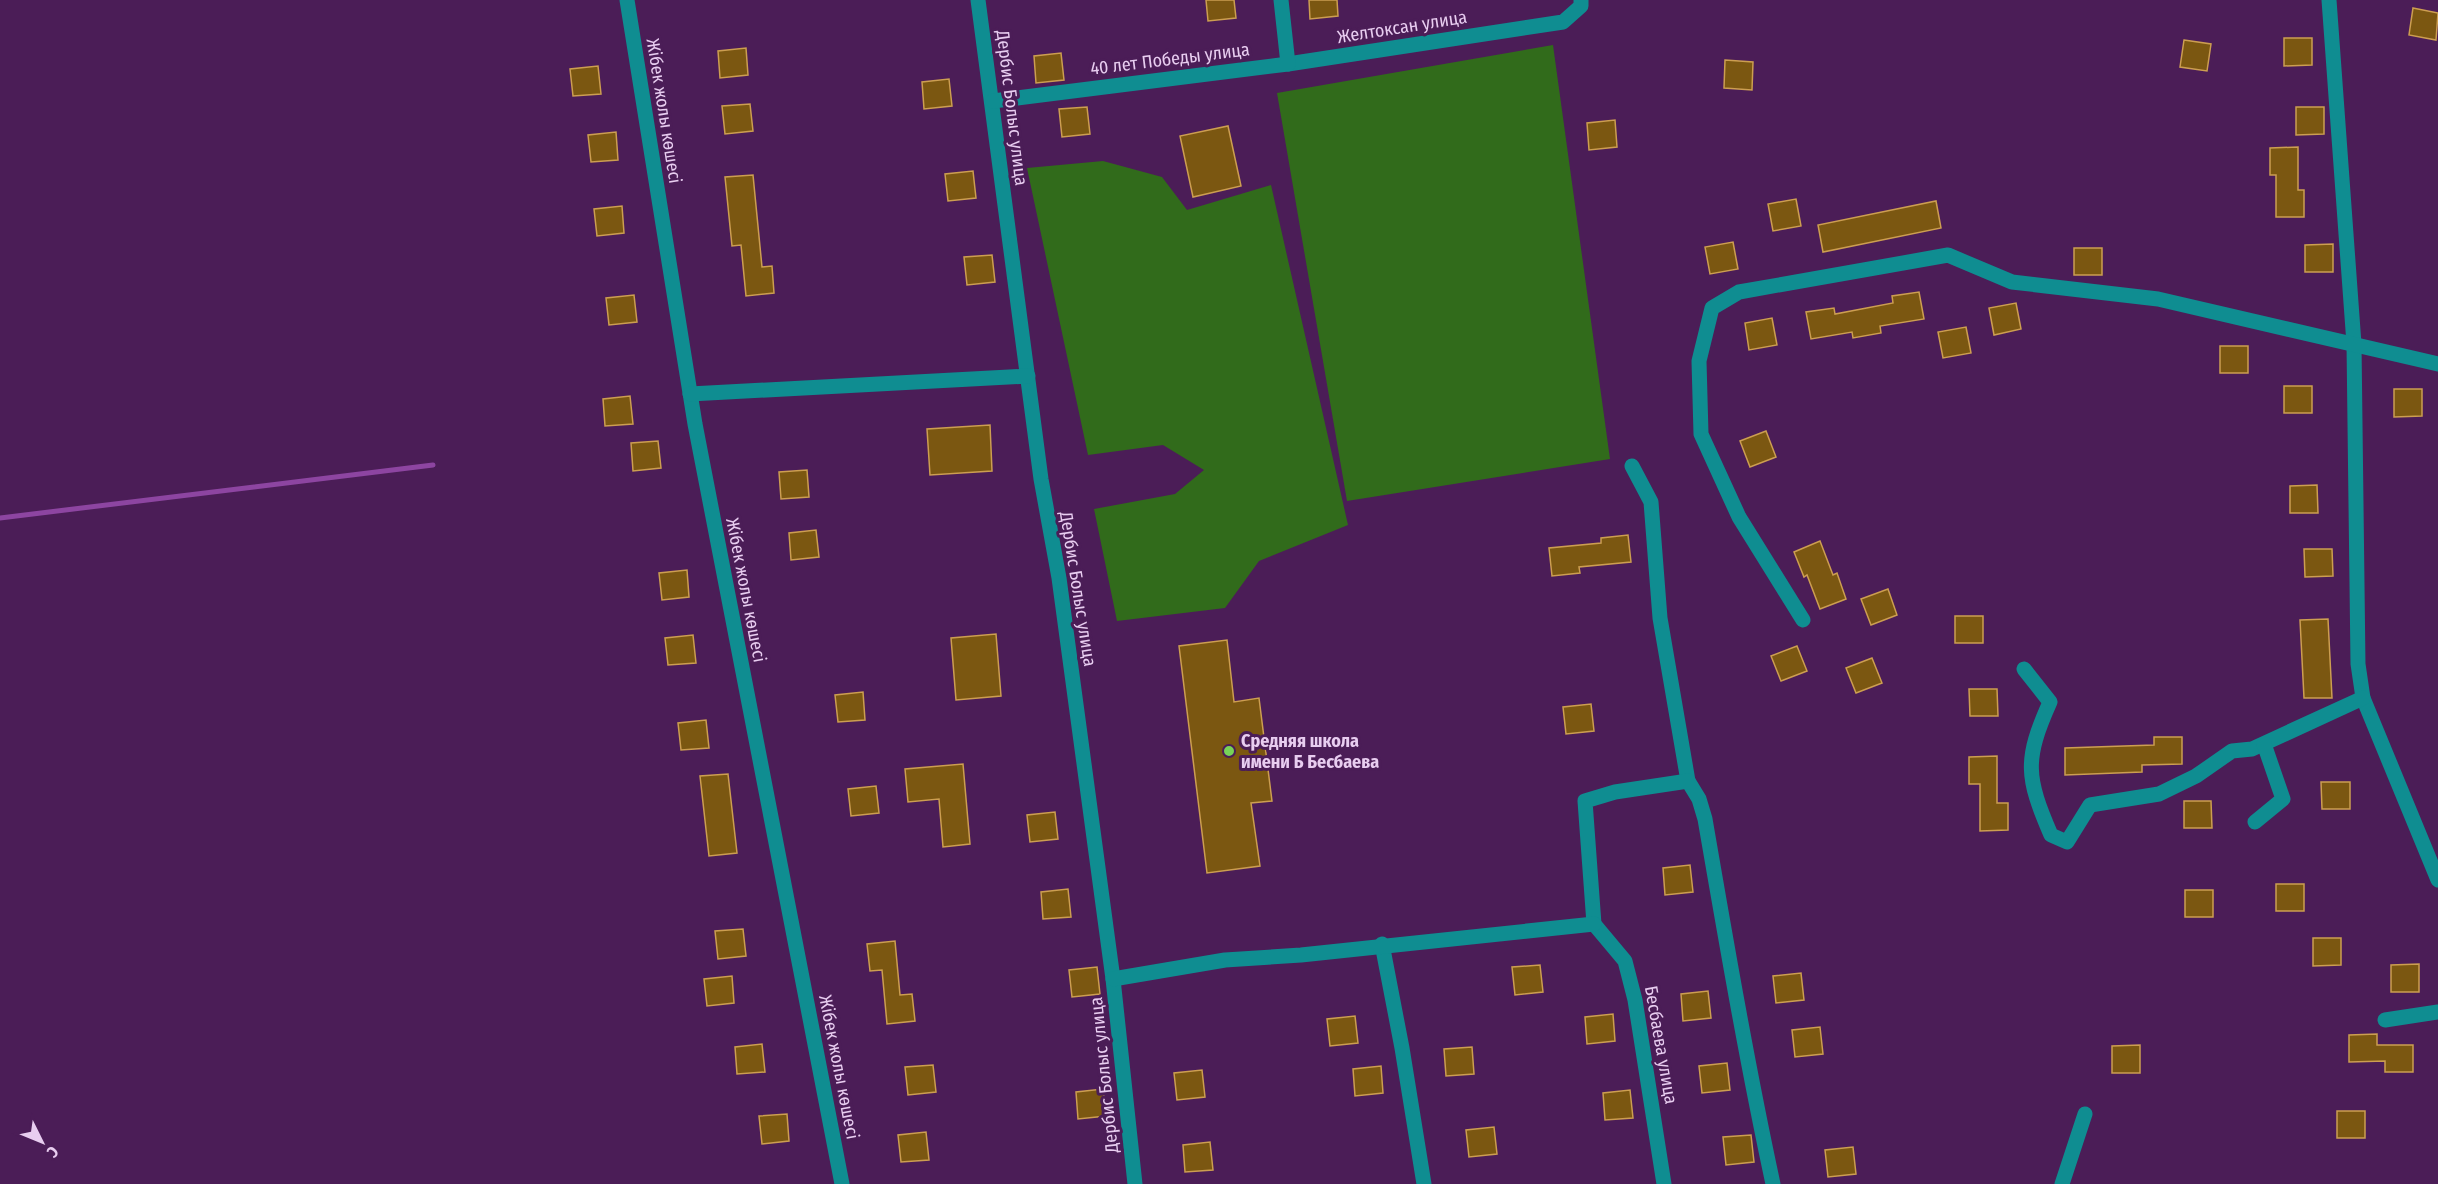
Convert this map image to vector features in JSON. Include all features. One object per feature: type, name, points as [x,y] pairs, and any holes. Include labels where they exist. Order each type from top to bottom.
[{"type":"street","name":"Жібек жолы көшесі","points":[[627,0],[690,394],[842,1184]]},
{"type":"street","name":"Дербис Болыс улица","points":[[978,0],[1041,479],[1059,578],[1113,979],[1135,1184]]},
{"type":"street","points":[[1281,0],[1288,64]]},
{"type":"street","name":"Желтоксан улица","points":[[1288,64],[1563,22],[1581,6],[1581,0]]},
{"type":"street","points":[[2329,0],[2354,344],[2358,664],[2363,698],[2438,880]]},
{"type":"street","name":"40 лет Победы улица","points":[[993,101],[1288,64]]},
{"type":"street","points":[[1803,620],[1739,517],[1701,434],[1699,362],[1712,308],[1739,292],[1948,255],[2012,282],[2158,298],[2438,364]]},
{"type":"street","points":[[690,394],[1028,376]]},
{"type":"street","points":[[1632,466],[1651,502],[1660,618],[1688,781],[1699,799],[1705,819],[1735,981],[1744,1046],[1773,1184]]},
{"type":"street","points":[[2024,669],[2050,702],[2038,729],[2029,767],[2038,805],[2051,835],[2067,842],[2090,805],[2159,794],[2196,776],[2232,751],[2252,749],[2363,698]]},
{"type":"street","points":[[2255,822],[2283,800],[2264,744]]},
{"type":"street","points":[[1113,979],[1225,960],[1301,955],[1382,944],[1594,924],[1585,801],[1615,792],[1688,781]]},
{"type":"street","name":"Бесбаева улица","points":[[1594,924],[1625,961],[1635,1000],[1664,1184]]},
{"type":"street","points":[[1382,944],[1424,1184]]},
{"type":"street","points":[[2385,1020],[2438,1012]]},
{"type":"street","points":[[2062,1184],[2085,1114]]},
{"type":"green space","points":[[1553,45],[1610,459],[1347,501],[1277,93]]},
{"type":"green space","points":[[1103,161],[1162,177],[1187,210],[1271,185],[1348,525],[1259,561],[1225,608],[1117,621],[1094,509],[1175,494],[1204,470],[1163,445],[1088,455],[1027,168]]},
{"type":"building","points":[[1206,0],[1234,0],[1236,18],[1208,21]]},
{"type":"building","points":[[1309,0],[1337,0],[1338,16],[1310,19]]},
{"type":"building","points":[[2413,8],[2438,13],[2436,40],[2409,35]]},
{"type":"building","points":[[2284,38],[2312,38],[2312,65],[2284,66]]},
{"type":"building","points":[[2184,40],[2211,44],[2207,71],[2180,67]]},
{"type":"building","points":[[746,48],[748,75],[720,78],[718,51]]},
{"type":"building","points":[[1061,53],[1064,80],[1036,83],[1034,56]]},
{"type":"building","points":[[1725,60],[1753,62],[1752,90],[1724,88]]},
{"type":"building","points":[[598,66],[601,94],[573,96],[570,69]]},
{"type":"building","points":[[949,79],[952,106],[924,109],[922,82]]},
{"type":"building","points":[[750,104],[753,131],[725,134],[722,106]]},
{"type":"building","points":[[1087,107],[1090,134],[1062,137],[1059,109]]},
{"type":"building","points":[[2296,107],[2324,107],[2324,134],[2296,135]]},
{"type":"building","points":[[1615,120],[1617,147],[1589,150],[1587,123]]},
{"type":"building","points":[[1228,126],[1241,186],[1193,197],[1180,136]]},
{"type":"building","points":[[616,132],[618,160],[591,162],[588,135]]},
{"type":"building","points":[[2298,147],[2298,190],[2304,190],[2304,217],[2276,217],[2276,175],[2270,175],[2270,148]]},
{"type":"building","points":[[973,171],[976,198],[948,201],[945,174]]},
{"type":"building","points":[[753,175],[762,267],[772,266],[774,293],[746,296],[741,245],[732,246],[725,177]]},
{"type":"building","points":[[1796,199],[1801,226],[1773,231],[1768,204]]},
{"type":"building","points":[[1936,201],[1941,228],[1823,252],[1818,225]]},
{"type":"building","points":[[622,206],[624,233],[597,236],[594,209]]},
{"type":"building","points":[[1733,242],[1738,269],[1710,274],[1705,247]]},
{"type":"building","points":[[2333,244],[2333,272],[2305,272],[2305,245]]},
{"type":"building","points":[[2074,248],[2102,248],[2102,275],[2074,275]]},
{"type":"building","points":[[992,255],[995,282],[967,285],[964,257]]},
{"type":"building","points":[[1919,292],[1924,319],[1880,326],[1881,333],[1853,338],[1852,332],[1811,339],[1806,312],[1834,308],[1835,314],[1893,303],[1892,296]]},
{"type":"building","points":[[634,295],[637,322],[609,325],[606,298]]},
{"type":"building","points":[[2016,303],[2021,329],[1994,335],[1989,308]]},
{"type":"building","points":[[1772,318],[1777,345],[1749,350],[1745,323]]},
{"type":"building","points":[[1966,327],[1971,353],[1943,358],[1938,332]]},
{"type":"building","points":[[2220,346],[2248,346],[2248,373],[2220,373]]},
{"type":"building","points":[[2284,386],[2312,386],[2312,413],[2284,413]]},
{"type":"building","points":[[2394,389],[2422,389],[2422,416],[2394,417]]},
{"type":"building","points":[[630,396],[633,424],[605,426],[603,399]]},
{"type":"building","points":[[990,425],[992,471],[930,475],[927,429]]},
{"type":"building","points":[[1766,431],[1776,457],[1750,467],[1740,441]]},
{"type":"building","points":[[658,441],[661,468],[633,471],[631,443]]},
{"type":"building","points":[[807,470],[809,497],[781,499],[779,472]]},
{"type":"building","points":[[2317,485],[2318,513],[2290,513],[2290,486]]},
{"type":"building","points":[[816,530],[819,557],[791,560],[789,533]]},
{"type":"building","points":[[1628,535],[1631,562],[1579,567],[1580,573],[1552,576],[1549,548],[1601,543],[1601,538]]},
{"type":"building","points":[[1820,541],[1833,575],[1837,573],[1846,599],[1820,609],[1807,575],[1804,577],[1794,552]]},
{"type":"building","points":[[2304,549],[2332,549],[2333,576],[2305,577]]},
{"type":"building","points":[[687,570],[689,597],[662,600],[659,573]]},
{"type":"building","points":[[1888,589],[1897,615],[1871,625],[1861,599]]},
{"type":"building","points":[[1955,616],[1983,616],[1983,643],[1955,643]]},
{"type":"building","points":[[2328,619],[2332,698],[2304,698],[2300,620]]},
{"type":"building","points":[[996,634],[1001,696],[956,700],[951,638]]},
{"type":"building","points":[[693,635],[696,663],[668,665],[665,638]]},
{"type":"building","name":"Средняя школа имени Б Бесбаева","points":[[1227,640],[1234,702],[1259,698],[1272,801],[1251,803],[1260,866],[1207,873],[1179,646]]},
{"type":"building","points":[[1797,646],[1807,671],[1781,681],[1771,656]]},
{"type":"building","points":[[1872,658],[1882,683],[1856,693],[1846,668]]},
{"type":"building","points":[[1969,689],[1997,689],[1998,716],[1970,716]]},
{"type":"building","points":[[863,692],[865,720],[838,722],[835,695]]},
{"type":"building","points":[[1591,704],[1594,731],[1566,734],[1563,707]]},
{"type":"building","points":[[706,720],[709,748],[681,750],[678,723]]},
{"type":"building","points":[[2154,737],[2182,737],[2182,764],[2142,765],[2142,772],[2065,775],[2065,748],[2154,745]]},
{"type":"building","points":[[1997,756],[1997,803],[2008,803],[2008,830],[1980,831],[1980,784],[1969,784],[1969,757]]},
{"type":"building","points":[[963,764],[970,844],[943,847],[939,799],[908,802],[905,769]]},
{"type":"building","points":[[728,774],[737,853],[709,856],[700,776]]},
{"type":"building","points":[[2321,782],[2350,782],[2350,809],[2322,809]]},
{"type":"building","points":[[876,786],[879,813],[851,816],[848,789]]},
{"type":"building","points":[[2184,801],[2211,801],[2212,828],[2184,828]]},
{"type":"building","points":[[1055,812],[1058,839],[1030,842],[1027,815]]},
{"type":"building","points":[[1690,865],[1693,892],[1665,895],[1663,868]]},
{"type":"building","points":[[2276,884],[2304,884],[2304,911],[2276,911]]},
{"type":"building","points":[[1068,889],[1071,917],[1043,919],[1041,892]]},
{"type":"building","points":[[2185,890],[2213,890],[2213,917],[2185,917]]},
{"type":"building","points":[[743,929],[746,956],[718,959],[715,931]]},
{"type":"building","points":[[2313,938],[2341,938],[2341,965],[2313,966]]},
{"type":"building","points":[[895,941],[900,995],[912,994],[915,1021],[887,1024],[882,970],[870,971],[867,944]]},
{"type":"building","points":[[2419,964],[2419,992],[2391,992],[2391,965]]},
{"type":"building","points":[[1540,965],[1543,992],[1515,995],[1512,967]]},
{"type":"building","points":[[1097,967],[1100,994],[1072,997],[1069,970]]},
{"type":"building","points":[[1801,973],[1804,1000],[1776,1003],[1773,976]]},
{"type":"building","points":[[732,976],[734,1003],[707,1006],[704,979]]},
{"type":"building","points":[[1708,991],[1711,1018],[1683,1021],[1681,994]]},
{"type":"building","points":[[1613,1014],[1615,1041],[1587,1044],[1585,1017]]},
{"type":"building","points":[[1355,1016],[1358,1043],[1330,1046],[1327,1019]]},
{"type":"building","points":[[1820,1027],[1823,1054],[1795,1057],[1792,1030]]},
{"type":"building","points":[[2377,1034],[2377,1045],[2413,1045],[2413,1072],[2385,1072],[2385,1061],[2349,1062],[2349,1035]]},
{"type":"building","points":[[762,1044],[765,1072],[737,1074],[735,1047]]},
{"type":"building","points":[[2140,1045],[2140,1073],[2112,1073],[2112,1046]]},
{"type":"building","points":[[1472,1047],[1474,1074],[1446,1076],[1444,1049]]},
{"type":"building","points":[[1727,1063],[1730,1090],[1702,1093],[1699,1066]]},
{"type":"building","points":[[933,1065],[936,1092],[908,1095],[905,1067]]},
{"type":"building","points":[[1381,1066],[1383,1093],[1355,1096],[1353,1069]]},
{"type":"building","points":[[1202,1070],[1205,1097],[1177,1100],[1174,1073]]},
{"type":"building","points":[[1103,1089],[1106,1116],[1078,1119],[1076,1092]]},
{"type":"building","points":[[1630,1090],[1633,1118],[1605,1120],[1603,1093]]},
{"type":"building","points":[[2337,1111],[2365,1111],[2365,1138],[2337,1138]]},
{"type":"building","points":[[787,1114],[789,1141],[762,1144],[759,1116]]},
{"type":"building","points":[[1494,1127],[1497,1154],[1469,1157],[1466,1130]]},
{"type":"building","points":[[926,1132],[929,1160],[901,1162],[898,1135]]},
{"type":"building","points":[[1751,1135],[1754,1162],[1726,1165],[1723,1137]]},
{"type":"building","points":[[1210,1142],[1213,1170],[1185,1172],[1183,1145]]},
{"type":"building","points":[[1853,1147],[1856,1174],[1828,1177],[1825,1150]]},
{"type":"waterway","points":[[0,518],[433,465]]},
{"type":"place","name":"Средняя школа имени Б Бесбаева","points":[[1229,751]]}]
